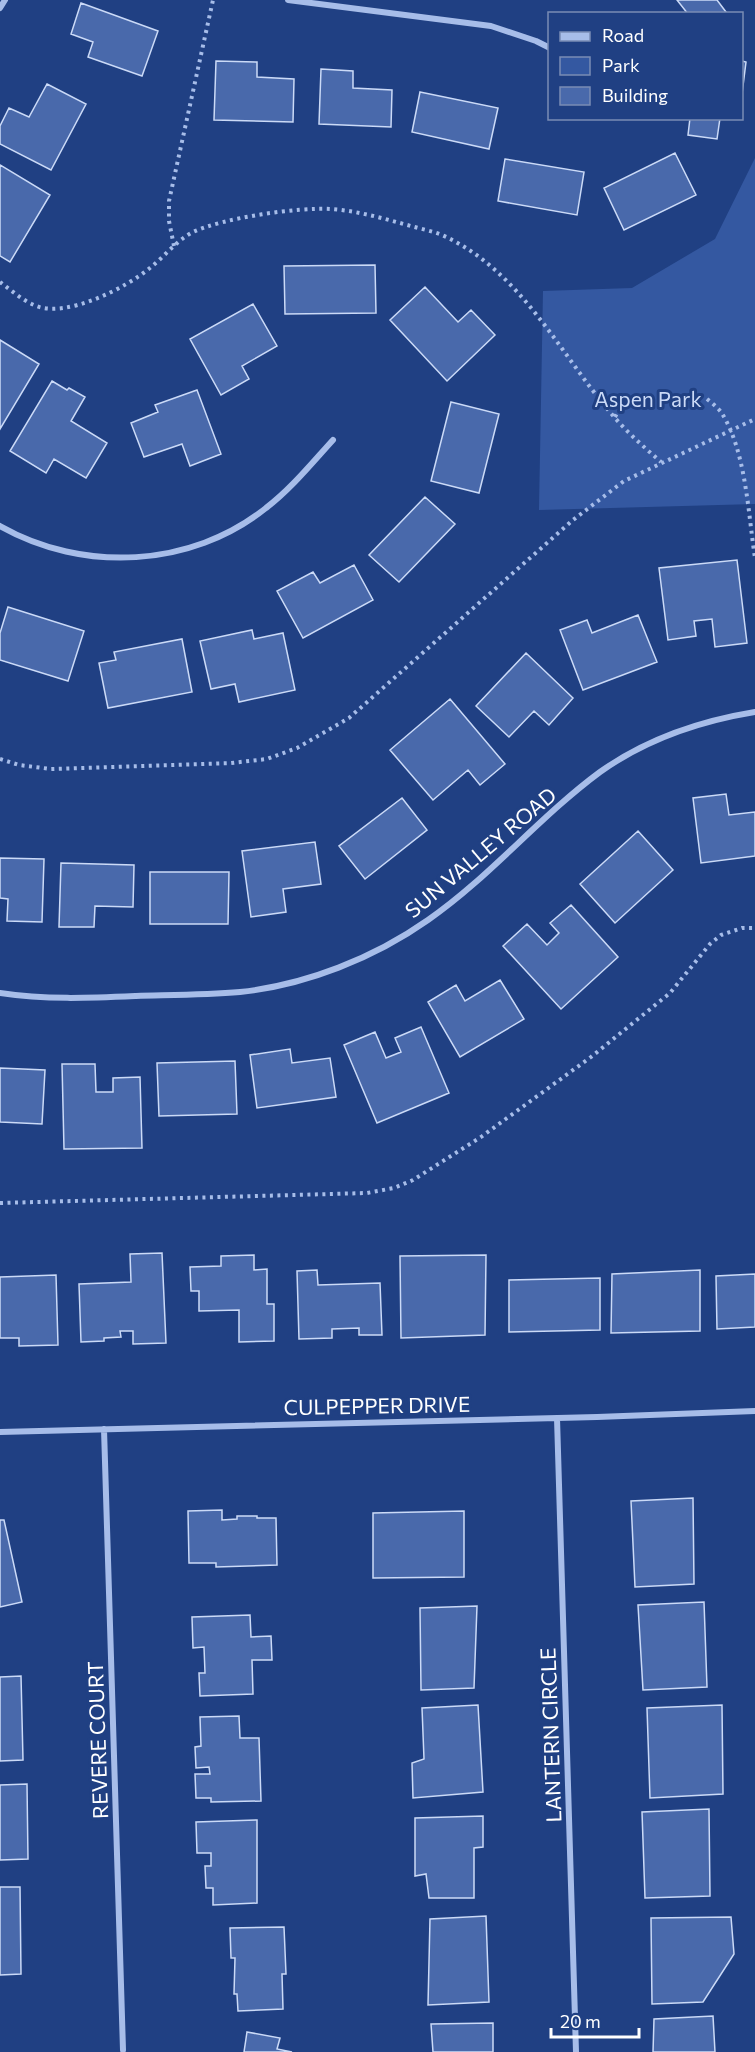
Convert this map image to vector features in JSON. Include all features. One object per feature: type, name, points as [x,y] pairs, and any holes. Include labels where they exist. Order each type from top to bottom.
[{"type":"street","points":[[0,8],[5,0]]},
{"type":"street","points":[[288,0],[491,26],[536,41],[548,47]]},
{"type":"street","points":[[0,526],[33,542],[80,555],[129,558],[178,551],[221,536],[267,508],[288,489],[333,440]]},
{"type":"street","name":"SUN VALLEY ROAD","points":[[0,993],[28,997],[72,998],[231,992],[272,986],[324,972],[364,957],[402,937],[429,919],[575,793],[623,758],[648,744],[694,726],[755,712]]},
{"type":"street","name":"CULPEPPER DRIVE","points":[[0,1432],[755,1411]]},
{"type":"street","name":"LANTERN CIRCLE","points":[[558,1418],[576,2052]]},
{"type":"street","name":"REVERE COURT","points":[[104,1429],[123,2050]]},
{"type":"path","points":[[174,246],[169,221],[169,201],[213,0]]},
{"type":"path","points":[[0,282],[35,306],[55,308],[71,306],[95,299],[127,284],[151,268],[192,233],[223,223],[283,212],[329,209],[362,213],[441,235],[472,253],[498,274],[525,300],[615,417],[661,462]]},
{"type":"path","points":[[707,399],[720,410],[730,431],[744,483],[755,558]]},
{"type":"path","points":[[615,417],[622,404]]},
{"type":"path","points":[[0,759],[19,765],[51,769],[231,763],[267,759],[297,748],[349,718],[573,520],[624,481],[755,419]]},
{"type":"path","points":[[0,1203],[367,1193],[394,1188],[413,1180],[481,1137],[591,1057],[670,993],[710,944],[721,935],[742,928],[755,928]]},
{"type":"green space","name":"Aspen Park","points":[[755,158],[755,504],[539,510],[543,291],[632,288],[715,239]]},
{"type":"building","points":[[677,0],[717,0],[726,12],[686,12]]},
{"type":"building","points":[[81,3],[158,31],[142,76],[88,57],[93,42],[71,34]]},
{"type":"building","points":[[216,61],[257,62],[257,77],[294,79],[293,122],[214,120]]},
{"type":"building","points":[[743,61],[746,62],[743,86]]},
{"type":"building","points":[[321,69],[353,71],[353,88],[392,90],[391,127],[319,124]]},
{"type":"building","points":[[47,84],[86,104],[51,170],[0,144],[0,126],[9,108],[29,117]]},
{"type":"building","points":[[420,92],[498,108],[489,149],[412,132]]},
{"type":"building","points":[[690,120],[720,120],[717,139],[688,135]]},
{"type":"building","points":[[675,153],[696,195],[624,230],[604,188]]},
{"type":"building","points":[[505,159],[584,172],[577,215],[498,201]]},
{"type":"building","points":[[0,165],[50,195],[10,262],[0,256]]},
{"type":"building","points":[[375,265],[376,313],[285,314],[284,266]]},
{"type":"building","points":[[425,287],[458,322],[471,310],[495,335],[447,381],[390,320]]},
{"type":"building","points":[[253,304],[277,346],[242,366],[249,379],[221,395],[190,339]]},
{"type":"building","points":[[0,340],[39,364],[0,429]]},
{"type":"building","points":[[52,381],[85,397],[71,421],[107,443],[86,478],[54,459],[46,473],[10,451]]},
{"type":"building","points":[[197,390],[221,454],[190,466],[182,444],[144,457],[131,423],[158,412],[155,405]]},
{"type":"building","points":[[451,402],[499,414],[479,493],[431,481]]},
{"type":"building","points":[[425,497],[455,524],[399,582],[369,555]]},
{"type":"building","points":[[737,560],[747,643],[715,647],[712,619],[694,621],[696,636],[668,640],[659,568]]},
{"type":"building","points":[[354,565],[373,600],[303,638],[277,591],[313,572],[320,583]]},
{"type":"building","points":[[8,607],[84,631],[68,681],[0,660],[0,633]]},
{"type":"building","points":[[638,615],[657,662],[583,690],[560,630],[587,620],[592,633]]},
{"type":"building","points":[[252,630],[254,639],[283,633],[295,690],[239,702],[235,684],[211,689],[200,641]]},
{"type":"building","points":[[182,639],[192,692],[108,708],[99,663],[116,660],[114,652]]},
{"type":"building","points":[[526,653],[573,698],[549,725],[534,711],[509,737],[476,706]]},
{"type":"building","points":[[450,699],[505,764],[480,785],[468,770],[433,800],[390,750]]},
{"type":"building","points":[[726,794],[729,815],[755,812],[755,856],[701,863],[693,798]]},
{"type":"building","points":[[402,798],[427,830],[365,879],[339,846]]},
{"type":"building","points":[[638,831],[673,870],[615,923],[580,884]]},
{"type":"building","points":[[315,842],[321,884],[283,889],[286,912],[251,917],[242,851]]},
{"type":"building","points":[[0,858],[44,859],[42,922],[7,921],[8,899],[0,898]]},
{"type":"building","points":[[61,863],[134,865],[133,907],[95,906],[94,927],[59,927]]},
{"type":"building","points":[[150,872],[229,872],[228,924],[150,924]]},
{"type":"building","points":[[571,905],[618,957],[561,1009],[503,946],[527,924],[547,945],[559,933],[550,923]]},
{"type":"building","points":[[500,980],[524,1019],[460,1057],[428,1002],[456,985],[465,1001]]},
{"type":"building","points":[[421,1027],[449,1093],[377,1123],[344,1045],[375,1032],[386,1058],[401,1052],[395,1038]]},
{"type":"building","points":[[290,1049],[292,1063],[330,1058],[336,1097],[257,1108],[250,1055]]},
{"type":"building","points":[[235,1061],[237,1114],[159,1116],[157,1063]]},
{"type":"building","points":[[62,1064],[95,1064],[96,1092],[113,1092],[113,1078],[140,1077],[142,1148],[64,1149]]},
{"type":"building","points":[[0,1068],[45,1070],[42,1124],[0,1122]]},
{"type":"building","points":[[162,1253],[166,1343],[133,1344],[133,1331],[120,1331],[121,1337],[104,1338],[104,1341],[81,1342],[79,1284],[131,1282],[130,1254]]},
{"type":"building","points":[[254,1255],[254,1270],[267,1269],[267,1304],[274,1304],[274,1341],[239,1342],[239,1310],[199,1311],[199,1291],[191,1291],[190,1267],[221,1266],[221,1256]]},
{"type":"building","points":[[486,1255],[485,1335],[401,1338],[400,1256]]},
{"type":"building","points":[[317,1270],[318,1285],[380,1283],[382,1335],[359,1335],[359,1328],[332,1329],[332,1338],[299,1339],[297,1271]]},
{"type":"building","points":[[700,1270],[700,1331],[611,1333],[612,1274]]},
{"type":"building","points":[[755,1274],[755,1327],[717,1329],[716,1276]]},
{"type":"building","points":[[56,1275],[58,1345],[19,1346],[19,1338],[0,1338],[0,1277]]},
{"type":"building","points":[[600,1278],[600,1330],[509,1332],[509,1280]]},
{"type":"building","points":[[693,1498],[694,1584],[635,1587],[631,1501]]},
{"type":"building","points":[[222,1510],[222,1520],[237,1519],[237,1516],[276,1518],[277,1565],[216,1567],[216,1563],[189,1563],[188,1511]]},
{"type":"building","points":[[464,1511],[464,1577],[373,1578],[373,1513]]},
{"type":"building","points":[[0,1520],[4,1520],[22,1602],[0,1607]]},
{"type":"building","points":[[704,1602],[707,1687],[643,1690],[638,1605]]},
{"type":"building","points":[[477,1606],[474,1688],[421,1690],[420,1608]]},
{"type":"building","points":[[250,1615],[251,1637],[271,1636],[272,1660],[252,1660],[253,1694],[200,1696],[199,1673],[205,1673],[204,1647],[193,1648],[192,1617]]},
{"type":"building","points":[[21,1676],[23,1760],[0,1761],[0,1677]]},
{"type":"building","points":[[478,1705],[483,1792],[413,1798],[412,1763],[424,1759],[422,1708]]},
{"type":"building","points":[[722,1705],[723,1794],[650,1798],[647,1708]]},
{"type":"building","points":[[239,1716],[240,1738],[259,1738],[261,1801],[211,1802],[211,1798],[196,1798],[195,1774],[210,1774],[209,1767],[196,1768],[195,1747],[201,1746],[200,1717]]},
{"type":"building","points":[[27,1784],[28,1859],[0,1860],[0,1785]]},
{"type":"building","points":[[709,1809],[710,1896],[645,1898],[642,1812]]},
{"type":"building","points":[[483,1816],[483,1847],[474,1848],[474,1898],[429,1898],[426,1874],[415,1876],[415,1818]]},
{"type":"building","points":[[257,1820],[257,1903],[213,1905],[213,1888],[206,1888],[205,1866],[211,1866],[211,1853],[197,1853],[196,1822]]},
{"type":"building","points":[[0,1887],[20,1887],[21,1974],[0,1975]]},
{"type":"building","points":[[486,1916],[489,2002],[428,2005],[430,1919]]},
{"type":"building","points":[[731,1917],[734,1954],[703,2002],[652,2004],[651,1918]]},
{"type":"building","points":[[284,1927],[286,1974],[282,1974],[283,2009],[238,2011],[237,1994],[234,1994],[235,1958],[231,1958],[230,1928]]},
{"type":"building","points":[[713,2016],[715,2052],[653,2052],[654,2019]]},
{"type":"building","points":[[493,2023],[493,2052],[433,2052],[431,2024]]},
{"type":"building","points":[[247,2032],[280,2038],[277,2049],[292,2052],[244,2052]]}]
